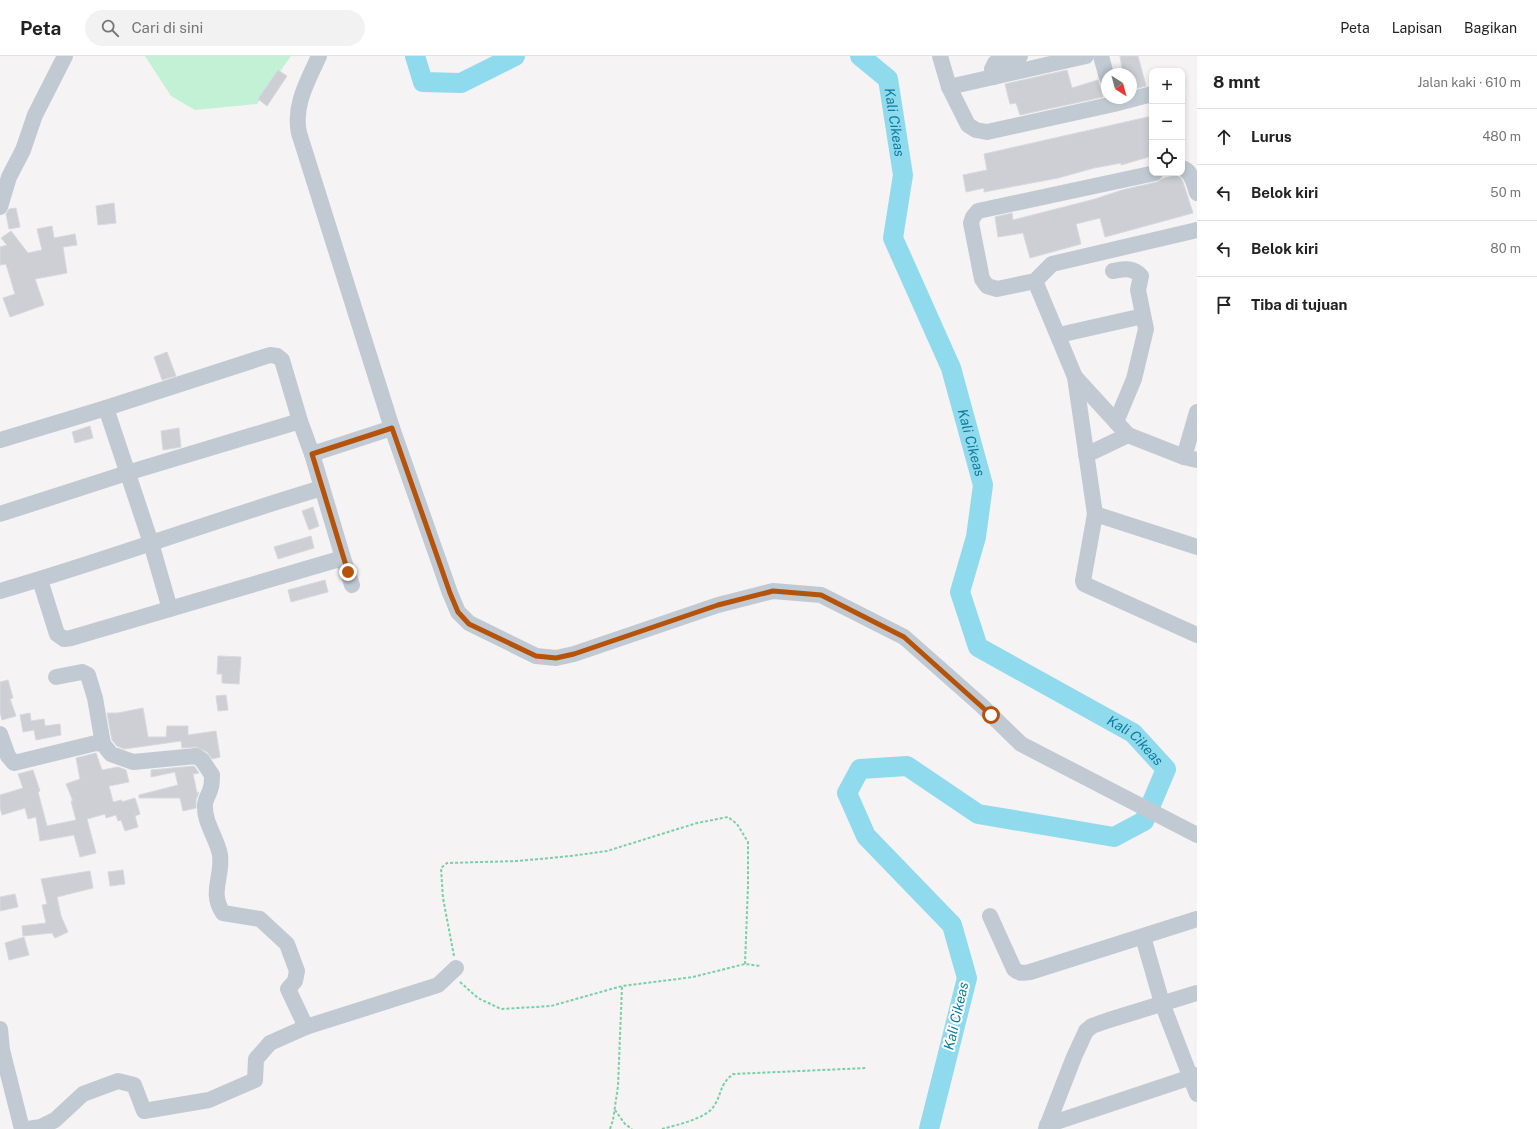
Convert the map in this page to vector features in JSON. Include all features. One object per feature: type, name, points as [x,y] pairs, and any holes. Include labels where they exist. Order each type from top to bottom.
[{"type":"street","points":[[0,207],[10,177],[23,150],[35,116],[65,56]]},
{"type":"street","points":[[319,56],[299,101],[297,124],[392,428],[450,593],[458,612],[469,624],[536,656],[556,658],[574,654],[718,605],[773,591],[821,595],[904,637],[981,705],[1021,744],[1197,835]]},
{"type":"street","points":[[940,56],[949,87],[968,125],[976,130],[987,132],[1101,104]]},
{"type":"street","points":[[994,77],[992,70],[995,63],[1020,56]]},
{"type":"street","points":[[949,87],[1086,56]]},
{"type":"street","points":[[1101,56],[1104,68]]},
{"type":"street","points":[[1137,97],[1149,95]]},
{"type":"street","points":[[1185,169],[1191,175],[1197,193]]},
{"type":"street","points":[[1149,174],[978,212],[975,214],[971,224],[982,279],[990,287],[997,289],[1034,281],[1052,264],[1197,230]]},
{"type":"street","points":[[1113,271],[1129,268],[1136,271],[1141,276],[1138,290],[1146,329],[1134,379],[1116,422]]},
{"type":"street","points":[[1034,281],[1059,335],[1075,377],[1095,514],[1083,581],[1084,584],[1197,635]]},
{"type":"street","points":[[1059,335],[1143,316]]},
{"type":"street","points":[[0,440],[106,408],[270,355],[276,356],[282,360],[352,585]]},
{"type":"street","points":[[1075,377],[1128,435],[1191,458],[1197,412]]},
{"type":"street","points":[[106,408],[151,543],[170,609]]},
{"type":"street","points":[[0,514],[127,473],[300,421]]},
{"type":"street","points":[[312,454],[392,428]]},
{"type":"street","points":[[1086,455],[1128,435]]},
{"type":"street","points":[[0,591],[40,580],[274,502],[322,488]]},
{"type":"street","points":[[1095,514],[1197,547]]},
{"type":"street","points":[[40,580],[57,634],[64,638],[71,638],[343,558]]},
{"type":"street","points":[[56,677],[82,672],[88,675],[95,698],[103,744],[111,754],[133,762],[196,756],[202,760],[212,775],[211,788],[204,804],[207,818],[220,855],[220,869],[216,892],[219,907],[223,913],[260,920],[288,944],[297,972],[295,981],[288,989],[306,1028]]},
{"type":"street","points":[[0,734],[8,756],[14,763],[96,743],[103,744]]},
{"type":"street","points":[[990,916],[1014,969],[1018,973],[1030,972],[1197,919]]},
{"type":"street","points":[[1143,937],[1162,1003],[1194,1076],[1197,1094]]},
{"type":"street","points":[[28,1129],[42,1127],[55,1120],[83,1094],[118,1081],[134,1085],[144,1111],[208,1100],[255,1080],[256,1058],[270,1043],[306,1028],[438,985],[456,968]]},
{"type":"street","points":[[1047,1127],[1074,1057],[1086,1031],[1092,1026],[1197,993]]},
{"type":"street","points":[[0,1029],[2,1050],[22,1129]]},
{"type":"street","points":[[1047,1127],[1194,1076]]},
{"type":"path","points":[[745,964],[748,842],[737,824],[728,818],[697,823],[607,851],[518,861],[447,863],[441,868],[443,898],[459,981],[478,998],[501,1009],[551,1006],[622,986],[693,977],[745,964],[761,966]]},
{"type":"path","points":[[610,1129],[618,1086],[622,986]]},
{"type":"path","points":[[662,1129],[695,1119],[710,1110],[713,1107],[726,1080],[733,1074],[868,1068]]},
{"type":"path","points":[[614,1109],[625,1124],[632,1129]]},
{"type":"green space","points":[[145,56],[291,56],[257,104],[195,110],[171,96]]},
{"type":"building","points":[[1120,56],[1138,56],[1146,86],[1137,88],[1137,68],[1122,68]]},
{"type":"building","points":[[278,70],[287,76],[267,106],[258,99]]},
{"type":"building","points":[[1067,70],[1072,88],[1098,80],[1101,90],[1101,97],[1020,115],[1016,103],[1010,104],[1005,84]]},
{"type":"building","points":[[1149,117],[1149,157],[1121,165],[1121,163],[1094,168],[1058,178],[984,192],[984,188],[966,192],[963,175],[987,170],[984,154]]},
{"type":"building","points":[[1172,176],[1181,178],[1193,213],[1105,237],[1100,218],[1076,224],[1081,244],[1030,258],[1023,233],[998,237],[995,217],[1012,213],[1013,220],[1157,182]]},
{"type":"building","points":[[114,203],[116,223],[98,225],[96,206]]},
{"type":"building","points":[[16,208],[20,227],[9,229],[6,214],[9,209]]},
{"type":"building","points":[[52,226],[54,238],[75,234],[77,245],[63,247],[67,273],[35,279],[44,305],[10,317],[3,298],[15,294],[6,264],[0,265],[0,247],[7,245],[1,238],[11,231],[28,253],[42,250],[37,229]]},
{"type":"building","points":[[167,352],[176,376],[162,380],[154,357]]},
{"type":"building","points":[[90,426],[93,438],[75,443],[72,432]]},
{"type":"building","points":[[179,428],[181,447],[163,450],[161,431]]},
{"type":"building","points":[[313,507],[319,526],[309,530],[302,511]]},
{"type":"building","points":[[311,536],[314,548],[278,559],[274,547]]},
{"type":"building","points":[[325,580],[328,592],[291,602],[288,590]]},
{"type":"building","points":[[218,656],[241,657],[239,684],[222,683],[222,674],[217,674]]},
{"type":"building","points":[[8,680],[13,698],[10,699],[16,716],[2,720],[0,712],[0,682]]},
{"type":"building","points":[[226,695],[228,710],[218,711],[216,696]]},
{"type":"building","points":[[143,708],[148,737],[166,737],[167,726],[188,726],[188,735],[216,731],[220,757],[212,759],[207,752],[196,747],[182,748],[181,741],[124,749],[117,746],[112,740],[107,713],[118,713]]},
{"type":"building","points":[[30,713],[31,721],[44,719],[45,726],[60,724],[61,735],[36,740],[34,730],[23,732],[20,715]]},
{"type":"building","points":[[96,753],[102,770],[118,767],[126,770],[129,782],[109,786],[113,802],[122,800],[122,802],[135,798],[140,814],[135,816],[138,827],[125,831],[121,820],[118,821],[116,815],[106,818],[105,814],[87,819],[96,853],[80,857],[74,835],[40,841],[36,817],[28,819],[25,808],[2,815],[0,795],[23,788],[18,774],[33,770],[40,791],[38,792],[47,826],[76,820],[71,801],[73,801],[66,784],[80,779],[76,758]]},
{"type":"building","points":[[194,766],[199,773],[193,774],[197,793],[199,792],[196,800],[196,808],[183,811],[180,798],[139,798],[139,795],[178,785],[175,772],[151,777],[151,770]]},
{"type":"building","points":[[123,870],[125,884],[110,886],[108,872]]},
{"type":"building","points":[[90,871],[93,888],[57,897],[61,916],[68,932],[55,938],[52,933],[23,936],[22,926],[46,923],[42,905],[47,904],[41,879]]},
{"type":"building","points":[[15,894],[18,907],[0,911],[0,897]]},
{"type":"building","points":[[24,937],[29,955],[9,960],[5,943]]},
{"type":"waterway","name":"Kali Cikeas","points":[[415,56],[423,82],[461,83],[515,56]]},
{"type":"waterway","name":"Kali Cikeas","points":[[860,56],[888,79],[903,175],[893,238],[951,368],[983,485],[976,537],[960,592],[978,647],[1133,733],[1166,769],[1144,821],[1114,837],[978,814],[907,766],[860,769],[847,793],[866,836],[952,925],[967,978],[929,1129]]},
{"type":"route","points":[[348,572],[312,454],[351,440],[392,428],[450,593],[458,612],[469,624],[536,656],[556,658],[574,654],[718,605],[773,591],[821,595],[904,637],[991,715]]}]
